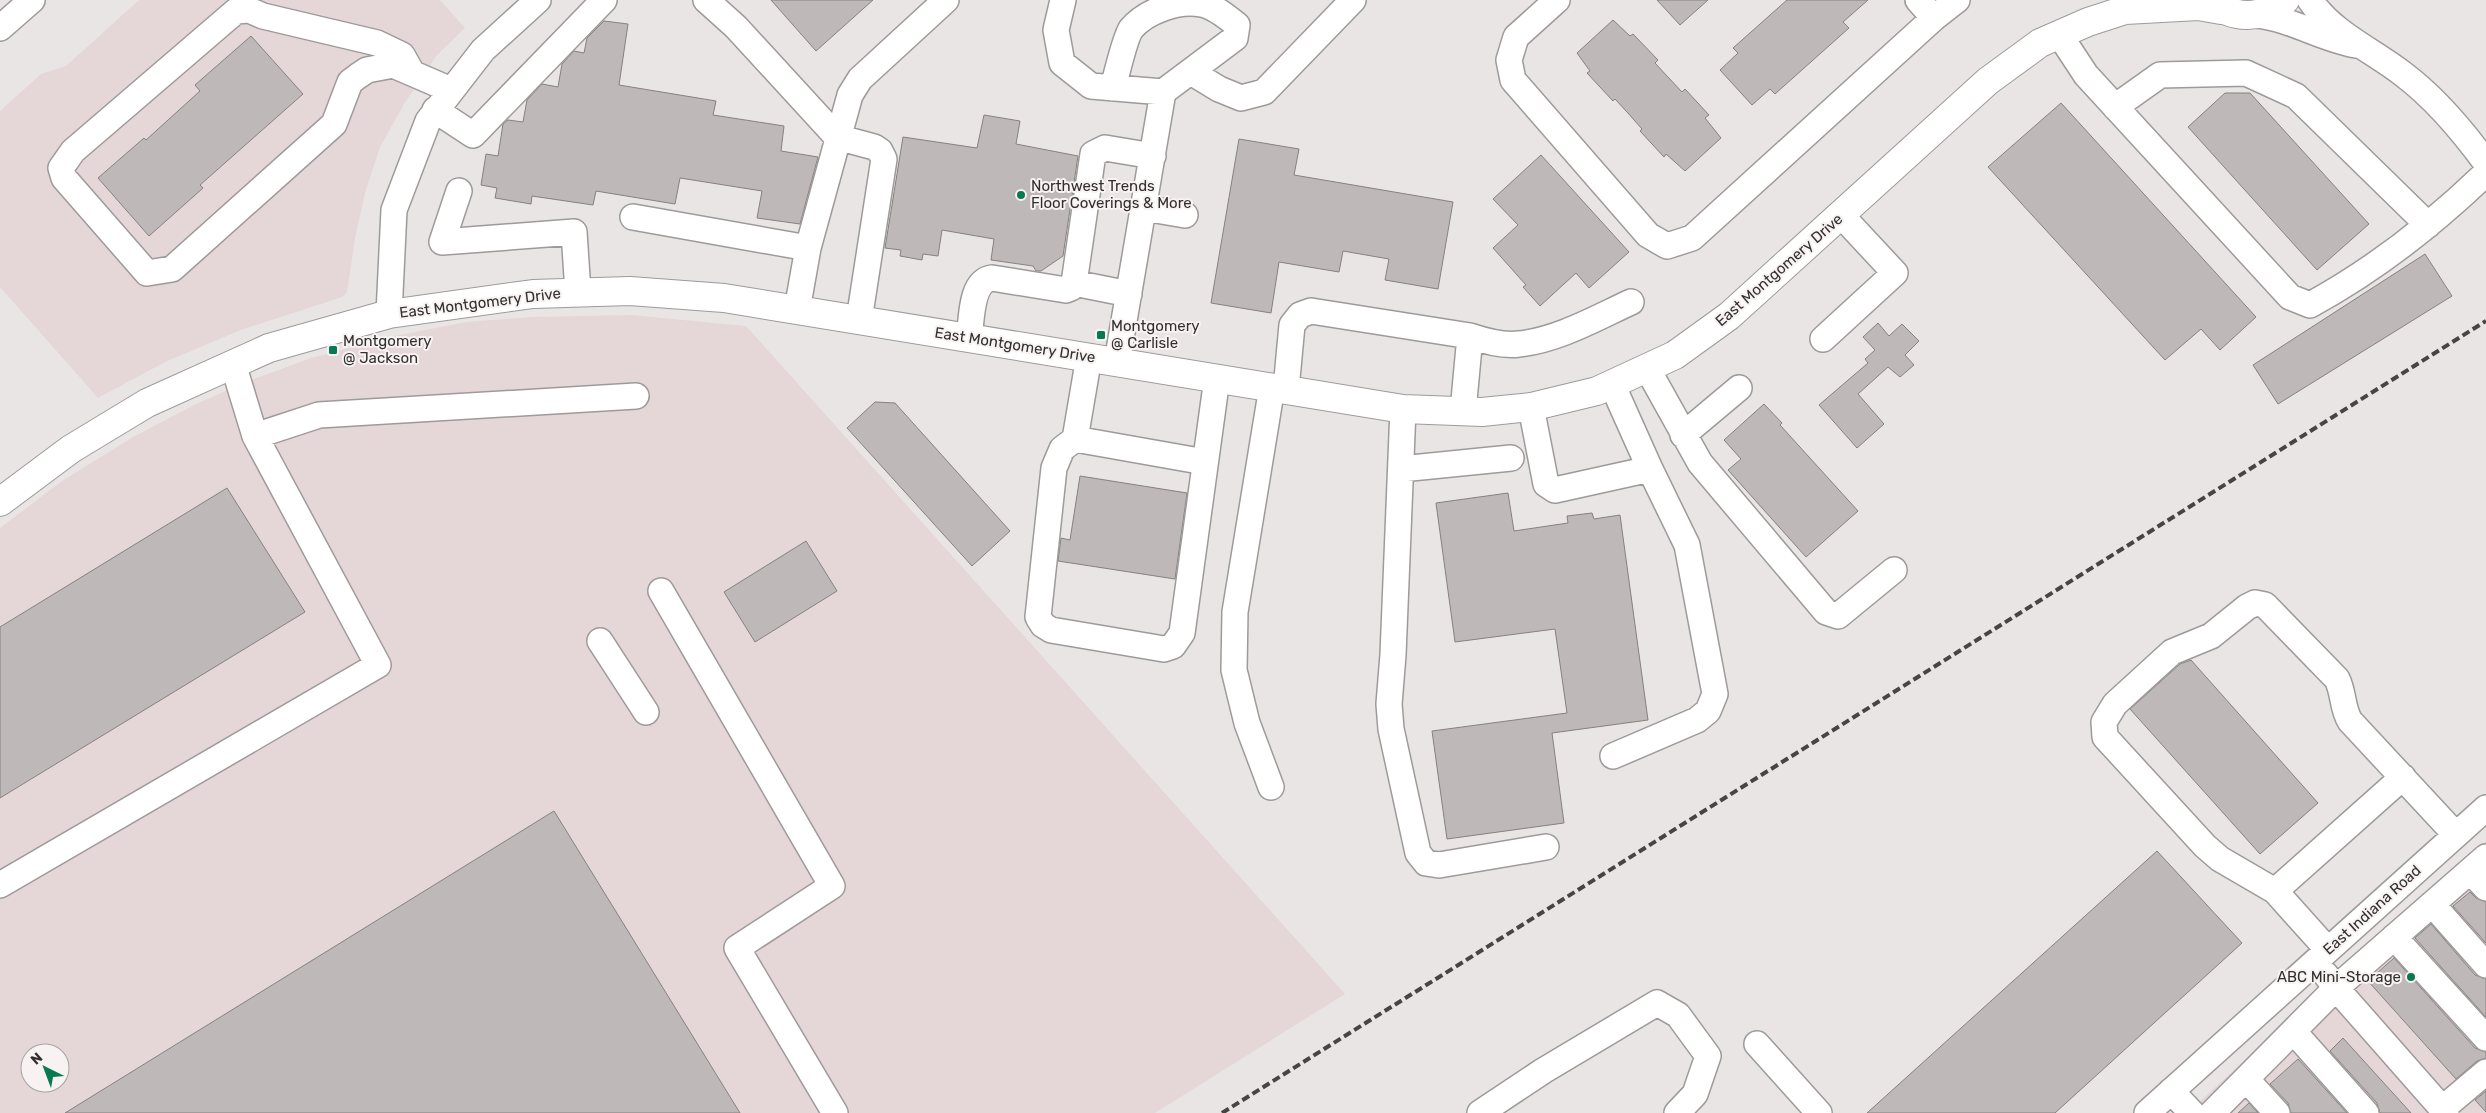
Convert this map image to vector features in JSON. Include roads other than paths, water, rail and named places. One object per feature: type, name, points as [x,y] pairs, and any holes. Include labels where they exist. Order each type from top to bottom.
[{"type":"main road","points":[[2257,15],[2274,9],[2285,0]]},
{"type":"main road","name":"East Montgomery Drive","points":[[0,502],[71,449],[130,413],[269,348],[389,314],[533,294],[630,291],[724,298],[1403,408],[1482,412],[1531,407],[1597,391],[1674,355],[1729,316],[1988,81],[2040,43],[2133,5],[2214,5],[2239,16],[2257,15]]},
{"type":"street","points":[[0,28],[32,0]]},
{"type":"street","points":[[389,314],[394,210],[428,121],[483,50],[538,0]]},
{"type":"street","points":[[436,110],[473,135],[604,0]]},
{"type":"street","points":[[706,0],[736,27],[837,138],[874,147],[880,151],[884,159],[859,320]]},
{"type":"street","points":[[797,310],[808,248],[850,95],[860,79],[946,0]]},
{"type":"street","points":[[1063,0],[1056,30],[1062,63],[1091,86],[1113,88],[1163,92],[1234,38],[1237,25],[1224,15],[1202,4],[1178,4],[1151,14],[1130,30],[1113,88]]},
{"type":"street","points":[[1191,72],[1219,89],[1240,98],[1264,92],[1353,0]]},
{"type":"street","points":[[1557,0],[1516,37],[1509,60],[1513,80],[1648,235],[1667,246],[1692,238],[1926,9],[1957,0]]},
{"type":"street","points":[[2310,0],[2320,12],[2360,46],[2384,60],[2421,88],[2469,140],[2486,163]]},
{"type":"street","points":[[411,71],[402,55],[377,43],[264,16],[249,10],[236,11],[73,151],[61,168],[64,178],[148,273],[172,269],[334,124],[350,82],[367,70],[394,66],[411,71],[451,90]]},
{"type":"street","points":[[2257,15],[2277,18],[2322,37],[2360,46]]},
{"type":"street","points":[[2059,34],[2086,75],[2290,297],[2310,305],[2398,251],[2486,172]]},
{"type":"street","points":[[2115,107],[2160,75],[2246,72],[2296,96],[2428,225]]},
{"type":"street","points":[[1117,362],[1163,92]]},
{"type":"street","points":[[970,338],[977,288],[985,279],[992,278],[1066,290],[1071,288],[1074,282],[1093,154],[1105,148],[1153,156]]},
{"type":"street","points":[[459,192],[442,242],[574,232],[578,292]]},
{"type":"street","points":[[1144,208],[1185,215]]},
{"type":"street","points":[[1823,339],[1895,273],[1841,215]]},
{"type":"street","points":[[633,217],[808,248]]},
{"type":"street","points":[[1074,282],[1129,294]]},
{"type":"street","points":[[1271,787],[1247,723],[1234,670],[1235,612],[1292,325],[1300,315],[1311,312],[1470,336],[1492,343],[1518,344],[1573,329],[1631,302]]},
{"type":"street","points":[[1463,411],[1470,336]]},
{"type":"street","points":[[1075,440],[1089,357]]},
{"type":"street","points":[[0,886],[378,665],[255,436],[233,364]]},
{"type":"street","points":[[1647,368],[1700,463],[1826,612],[1838,616],[1894,570]]},
{"type":"street","points":[[1205,462],[1075,440],[1062,449],[1054,468],[1038,616],[1043,625],[1051,630],[1164,649],[1173,646],[1179,639],[1218,378]]},
{"type":"street","points":[[1612,384],[1687,545],[1715,694],[1708,711],[1697,720],[1613,756]]},
{"type":"street","points":[[1683,435],[1739,388]]},
{"type":"street","points":[[255,436],[319,415],[636,396]]},
{"type":"street","points":[[1531,407],[1546,484],[1555,490],[1650,469]]},
{"type":"street","points":[[1403,408],[1389,704],[1391,729],[1418,853],[1426,863],[1439,865],[1546,847]]},
{"type":"street","points":[[1400,469],[1511,458]]},
{"type":"street","points":[[661,591],[832,886],[737,948],[835,1113]]},
{"type":"street","points":[[2456,835],[2350,721],[2344,711],[2344,693],[2337,679],[2265,605],[2255,603],[2247,607],[2211,636],[2172,652],[2115,704],[2104,722],[2105,738],[2205,846],[2220,859],[2274,891],[2321,956],[2336,988],[2444,1111],[2486,1072]]},
{"type":"street","points":[[600,641],[646,712]]},
{"type":"street","points":[[2274,891],[2403,777]]},
{"type":"street","name":"East Indiana Road","points":[[2147,1113],[2486,808]]},
{"type":"street","points":[[2212,1113],[2336,988],[2394,936],[2432,904],[2481,872]]},
{"type":"street","points":[[2432,904],[2486,965]]},
{"type":"street","points":[[2394,936],[2486,1038]]},
{"type":"street","points":[[1480,1113],[1543,1071],[1657,1003],[1678,1015],[1708,1056],[1695,1094],[1677,1113]]},
{"type":"street","points":[[2294,1032],[2366,1113]]},
{"type":"street","points":[[1757,1044],[1817,1112]]},
{"type":"street","points":[[2246,1079],[2277,1113]]},
{"type":"street","points":[[2171,1091],[2192,1113]]},
{"type":"railway","points":[[1222,1113],[2486,321]]},
{"type":"place","name":"Northwest Trends Floor Coverings & More","points":[[1021,195]]},
{"type":"place","name":"Montgomery @ Carlisle","points":[[1101,335]]},
{"type":"place","name":"Montgomery @ Jackson","points":[[333,350]]},
{"type":"place","name":"ABC Mini-Storage","points":[[2411,977]]}]
